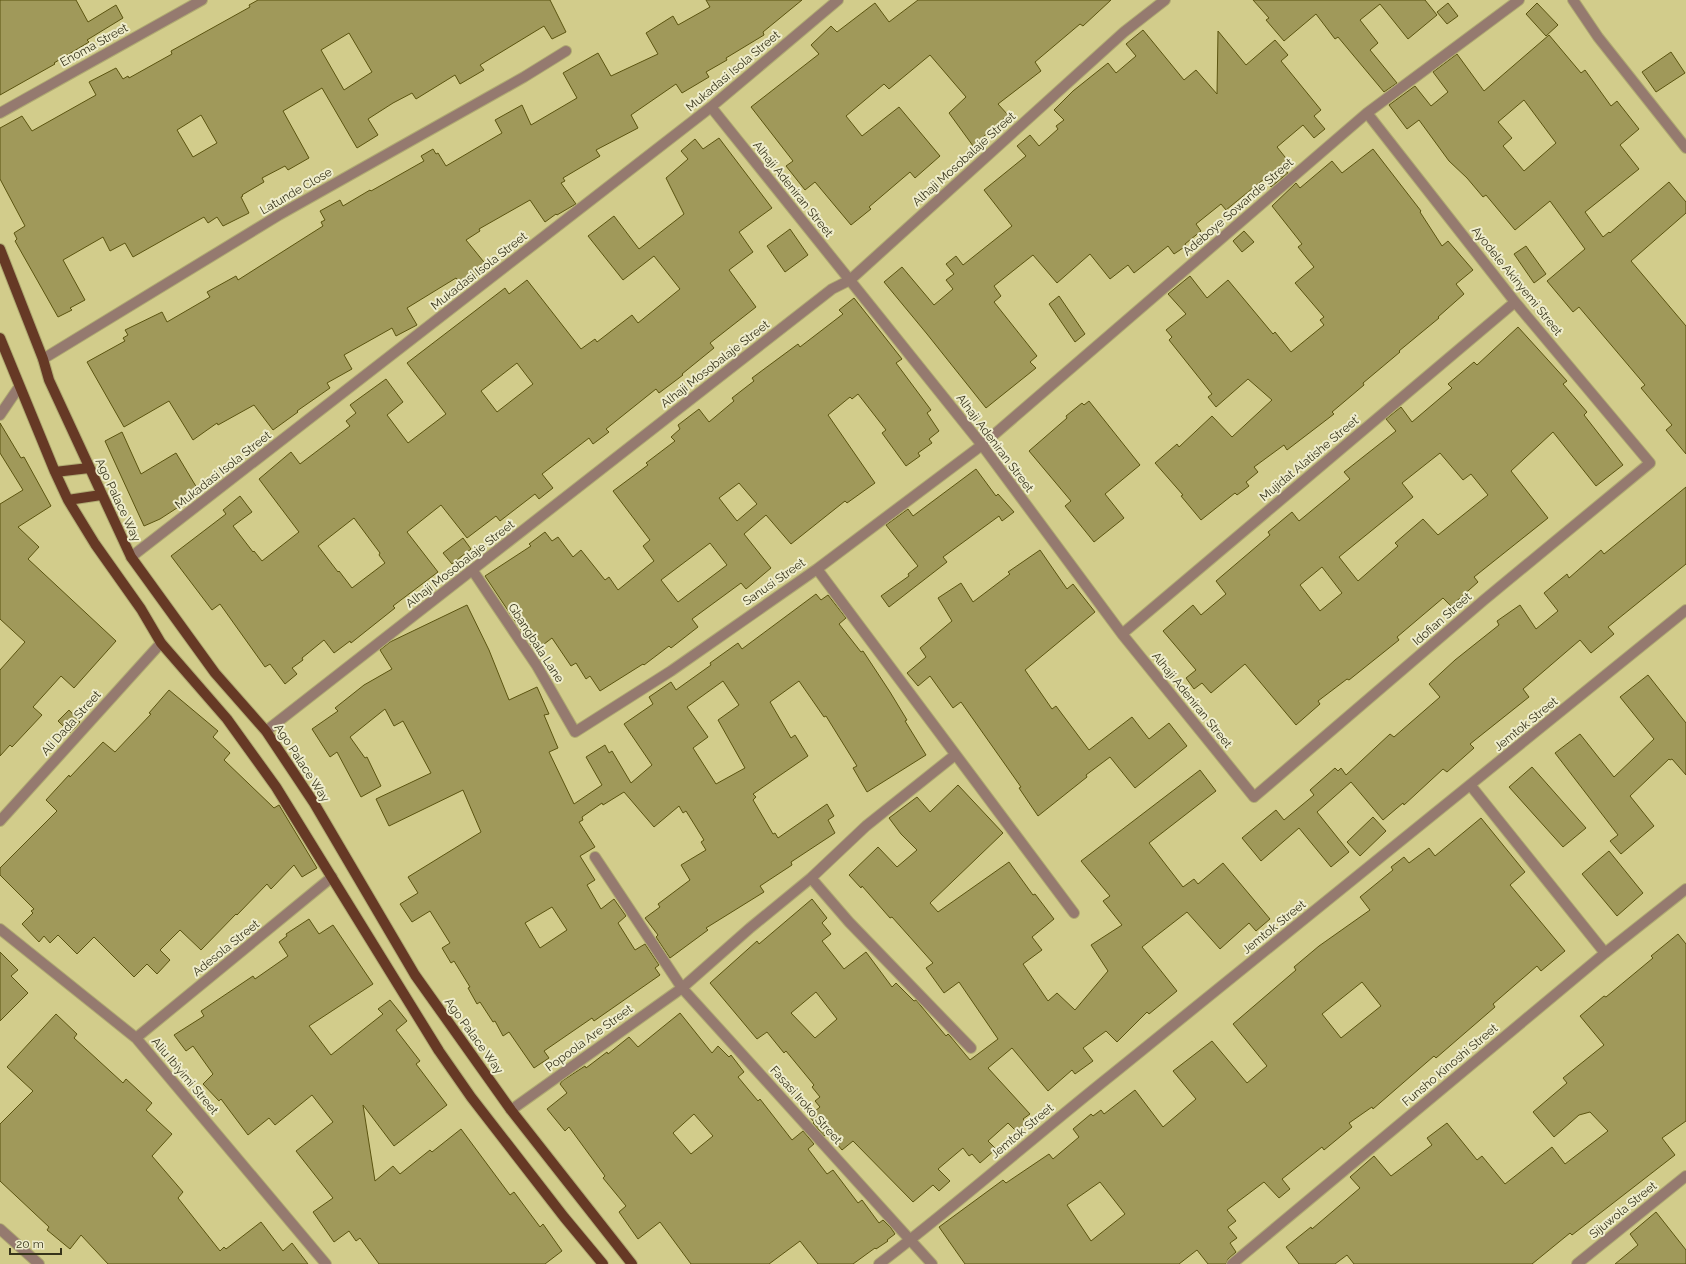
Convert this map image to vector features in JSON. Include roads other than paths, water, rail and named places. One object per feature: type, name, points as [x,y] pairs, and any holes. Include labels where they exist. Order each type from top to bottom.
[{"type":"main road","name":"Ago Palace Way","points":[[0,249],[44,359],[49,380],[131,557],[215,673],[266,731],[314,803],[415,975],[511,1110],[632,1264]]},
{"type":"main road","points":[[0,338],[55,472],[68,500],[95,544],[141,609],[161,643],[228,719],[276,787],[439,1051],[471,1097],[564,1217],[603,1264]]},
{"type":"main road","points":[[55,472],[89,468]]},
{"type":"main road","points":[[68,500],[101,495]]},
{"type":"street","name":"Enoma Street","points":[[0,113],[202,0]]},
{"type":"street","name":"Mukadasi Isola Street","points":[[131,557],[711,107],[838,0]]},
{"type":"street","name":"Alhaji Mosobalaje Street","points":[[266,731],[473,571],[832,289],[850,280],[1124,32],[1165,0]]},
{"type":"street","name":"Adeboye Sowande Street","points":[[982,445],[1367,113],[1520,0]]},
{"type":"street","points":[[1573,0],[1598,37],[1686,148]]},
{"type":"street","name":"Latunde Close","points":[[44,359],[279,215],[566,51]]},
{"type":"street","name":"Alhaji Adeniran Street","points":[[711,107],[982,445],[1122,634],[1254,797]]},
{"type":"street","name":"Ayodele Akinyemi Street","points":[[1367,113],[1515,302],[1650,463]]},
{"type":"street","name":"Mujidat Alatishe Street'","points":[[1122,634],[1515,302]]},
{"type":"street","points":[[1,414],[19,387]]},
{"type":"street","name":"Sanusi Street","points":[[575,732],[670,671],[816,569],[982,445]]},
{"type":"street","name":"Idofian Street","points":[[1254,797],[1484,600],[1650,463]]},
{"type":"street","points":[[816,569],[1074,913]]},
{"type":"street","name":"Gbangbala Lane","points":[[473,571],[537,666],[575,732]]},
{"type":"street","name":"Jemtok Street","points":[[879,1264],[911,1240],[1079,1100],[1471,786],[1686,610]]},
{"type":"street","name":"Ali Dada Street","points":[[0,821],[161,643]]},
{"type":"street","name":"Popoola Are Street","points":[[511,1110],[682,988],[750,928],[811,878],[866,826],[955,755]]},
{"type":"street","points":[[1471,786],[1605,953]]},
{"type":"street","name":"Fasasi Iroko Street","points":[[595,857],[682,988],[932,1264]]},
{"type":"street","name":"Adesola Street","points":[[136,1038],[332,877]]},
{"type":"street","points":[[811,878],[849,922],[971,1048]]},
{"type":"street","name":"Funsho Kinoshi Street","points":[[1232,1264],[1605,953],[1686,889]]},
{"type":"street","name":"Aliu Ibiyimi Street","points":[[0,929],[136,1038],[326,1264]]},
{"type":"street","name":"Sijuwola Street","points":[[1577,1264],[1686,1176]]},
{"type":"street","points":[[0,1229],[38,1264]]}]
